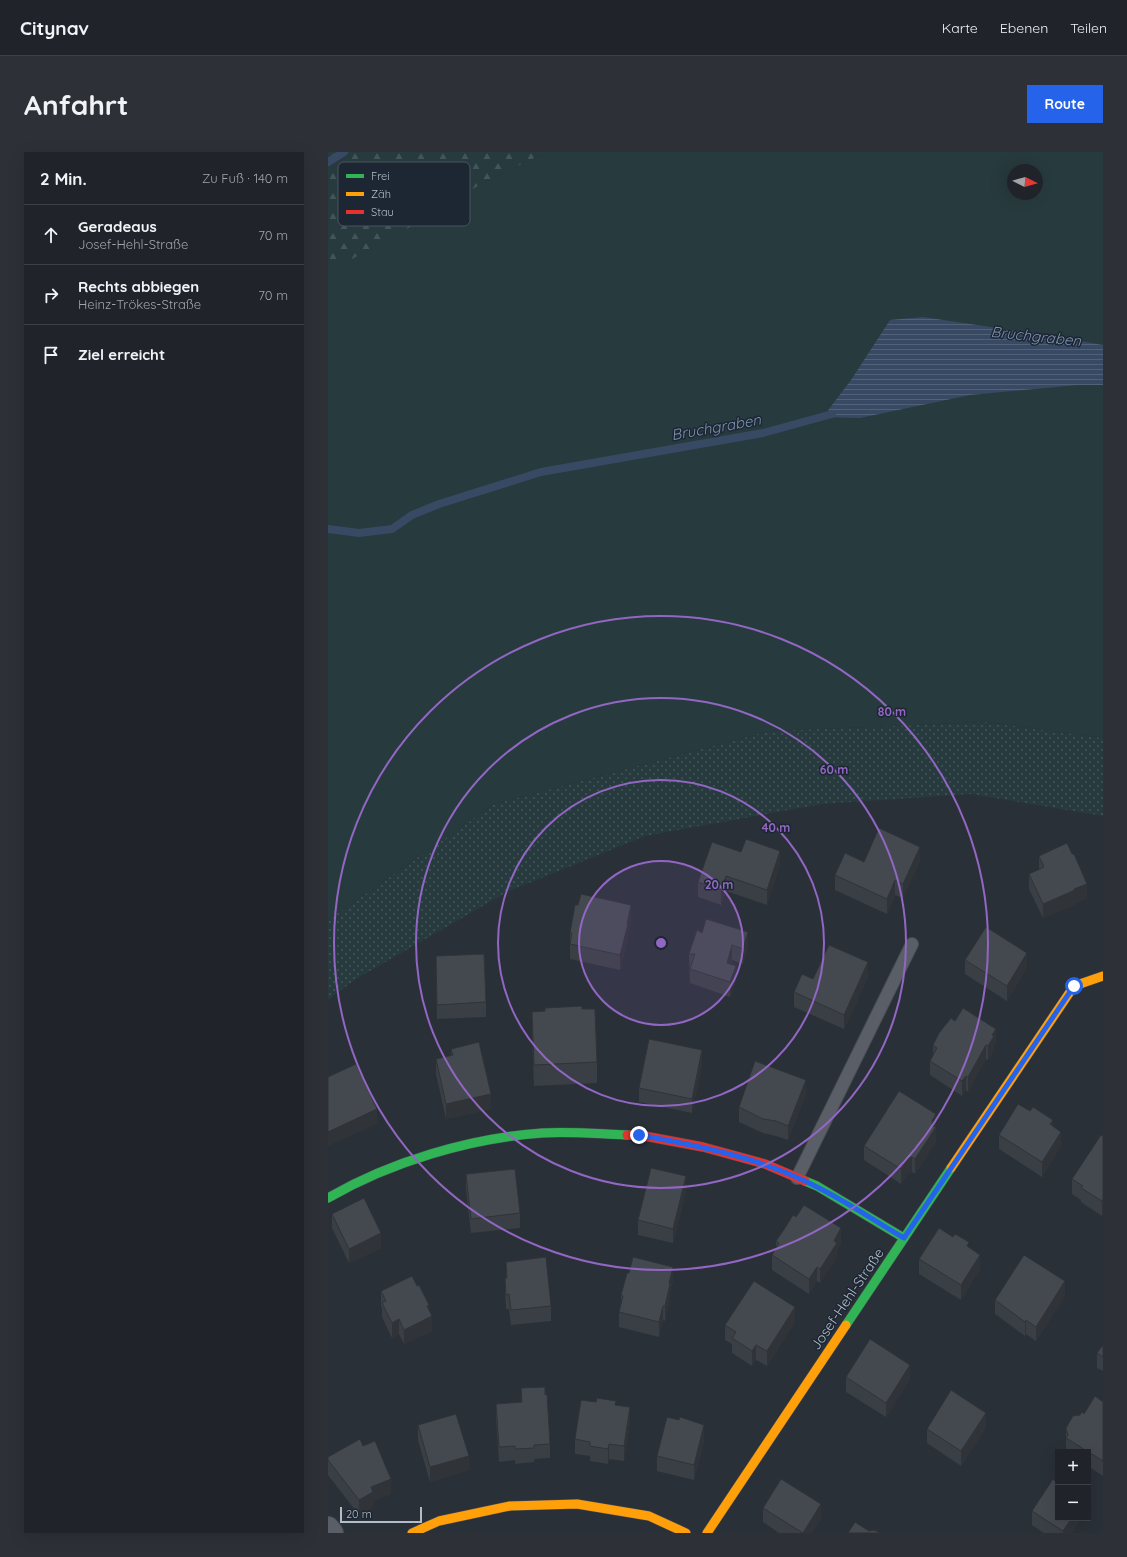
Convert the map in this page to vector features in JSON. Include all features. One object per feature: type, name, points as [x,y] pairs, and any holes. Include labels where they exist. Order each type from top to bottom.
[{"type":"street","name":"Josef-Hehl-Straße","points":[[707,1533],[1074,986],[1103,976]]},
{"type":"street","points":[[328,1198],[352,1184],[432,1153],[504,1137],[543,1133],[639,1135],[708,1148],[765,1164],[817,1186],[904,1238]]},
{"type":"street","points":[[412,1533],[440,1521],[510,1506],[577,1504],[649,1516],[686,1533]]},
{"type":"street","points":[[328,1528],[332,1533]]},
{"type":"lane","points":[[797,1178],[912,944]]},
{"type":"green space","points":[[328,152],[547,152],[481,184],[470,199],[470,162],[338,162],[338,226],[449,226],[328,387]]},
{"type":"green space","points":[[547,152],[1103,152],[1103,738],[988,722],[770,731],[494,804],[328,920],[328,272],[412,226],[470,226],[470,191]]},
{"type":"green space","points":[[988,722],[1103,738],[1103,816],[971,794],[822,804],[645,836],[507,892],[356,979],[328,1000],[328,920],[494,804],[770,731]]},
{"type":"water","points":[[923,317],[1103,345],[1103,385],[1078,385],[970,395],[860,418],[823,417],[851,380],[890,320]]},
{"type":"building","points":[[879,828],[920,847],[903,884],[895,880],[887,899],[835,875],[845,853],[864,862]]},
{"type":"building","points":[[746,839],[780,851],[767,890],[726,876],[721,890],[698,882],[712,842],[741,852]]},
{"type":"building","points":[[1067,843],[1072,854],[1074,854],[1087,884],[1043,904],[1029,874],[1044,867],[1039,856]]},
{"type":"building","points":[[581,894],[631,905],[620,955],[570,944],[572,933],[570,933],[575,905],[578,905]]},
{"type":"building","points":[[706,919],[748,932],[743,949],[732,945],[727,963],[736,966],[730,982],[690,969],[695,954],[689,954],[697,930],[702,933]]},
{"type":"building","points":[[986,927],[1027,953],[1007,986],[965,960]]},
{"type":"building","points":[[829,945],[868,962],[844,1015],[794,992],[802,974],[813,979]]},
{"type":"building","points":[[484,954],[486,1002],[437,1005],[436,956]]},
{"type":"building","points":[[582,1006],[582,1009],[595,1009],[597,1062],[534,1065],[532,1012],[545,1011],[545,1008]]},
{"type":"building","points":[[963,1008],[996,1029],[992,1035],[994,1036],[988,1046],[986,1045],[968,1077],[966,1076],[962,1081],[930,1061],[937,1048],[933,1045],[939,1033],[951,1018],[955,1021]]},
{"type":"building","points":[[649,1039],[702,1050],[692,1099],[639,1088]]},
{"type":"building","points":[[479,1042],[491,1094],[446,1104],[436,1059],[453,1055],[451,1049]]},
{"type":"building","points":[[755,1061],[806,1080],[788,1126],[776,1121],[763,1119],[739,1107]]},
{"type":"building","points":[[356,1064],[377,1109],[328,1132],[328,1077]]},
{"type":"building","points":[[899,1091],[936,1114],[932,1121],[933,1126],[936,1127],[915,1159],[912,1157],[908,1158],[901,1169],[864,1146]]},
{"type":"building","points":[[1018,1104],[1030,1111],[1033,1107],[1053,1120],[1050,1124],[1061,1132],[1042,1162],[999,1135]]},
{"type":"building","points":[[1101,1135],[1103,1136],[1102,1201],[1081,1188],[1083,1186],[1072,1179]]},
{"type":"building","points":[[651,1168],[686,1176],[673,1229],[638,1220]]},
{"type":"building","points":[[515,1169],[520,1213],[471,1219],[466,1174]]},
{"type":"building","points":[[364,1198],[381,1233],[349,1249],[332,1214]]},
{"type":"building","points":[[804,1205],[841,1228],[834,1241],[837,1243],[820,1269],[817,1267],[809,1279],[772,1255],[779,1243],[776,1241],[793,1215],[796,1217]]},
{"type":"building","points":[[939,1228],[953,1237],[955,1234],[969,1242],[967,1246],[980,1255],[961,1285],[919,1259]]},
{"type":"building","points":[[1024,1255],[1065,1281],[1036,1327],[1026,1320],[1025,1322],[995,1300]]},
{"type":"building","points":[[546,1257],[551,1306],[511,1310],[509,1294],[506,1295],[506,1262]]},
{"type":"building","points":[[633,1257],[673,1267],[665,1306],[663,1306],[659,1322],[619,1312],[623,1296],[621,1295]]},
{"type":"building","points":[[412,1276],[417,1286],[419,1285],[429,1305],[427,1306],[432,1316],[404,1330],[399,1319],[392,1323],[382,1303],[386,1301],[381,1291]]},
{"type":"building","points":[[754,1281],[795,1307],[767,1351],[756,1345],[752,1351],[732,1338],[736,1332],[725,1325]]},
{"type":"building","points":[[870,1339],[910,1365],[886,1403],[846,1377]]},
{"type":"building","points":[[1103,1345],[1103,1357],[1097,1353]]},
{"type":"building","points":[[545,1387],[545,1395],[547,1394],[550,1444],[534,1445],[534,1448],[515,1449],[515,1446],[499,1447],[496,1404],[522,1402],[521,1388]]},
{"type":"building","points":[[951,1390],[986,1413],[961,1451],[927,1429]]},
{"type":"building","points":[[1095,1396],[1103,1402],[1103,1461],[1091,1454],[1091,1449],[1084,1449],[1066,1438],[1068,1435],[1066,1428],[1073,1416],[1080,1415],[1082,1412],[1084,1414]]},
{"type":"building","points":[[597,1398],[616,1401],[615,1405],[630,1407],[624,1446],[609,1444],[608,1449],[590,1446],[590,1442],[575,1439],[581,1400],[596,1402]]},
{"type":"building","points":[[456,1414],[469,1456],[430,1467],[418,1425]]},
{"type":"building","points":[[667,1417],[679,1420],[680,1417],[704,1425],[694,1465],[657,1456]]},
{"type":"building","points":[[360,1439],[363,1446],[375,1441],[391,1479],[371,1487],[373,1492],[359,1500],[328,1460],[328,1457]]},
{"type":"building","points":[[781,1479],[821,1504],[803,1533],[763,1508]]},
{"type":"building","points":[[1053,1479],[1055,1481],[1055,1521],[1070,1521],[1063,1531],[1032,1511]]},
{"type":"building","points":[[855,1522],[869,1531],[874,1530],[880,1533],[848,1533]]},
{"type":"waterway","points":[[328,162],[344,152]]},
{"type":"waterway","name":"Bruchgraben","points":[[328,529],[359,533],[392,529],[412,515],[439,504],[541,472],[763,433],[832,414]]},
{"type":"traffic: fast","points":[[328,1198],[377,1173],[404,1163],[459,1146],[487,1140],[553,1132],[627,1135]]},
{"type":"traffic: fast","points":[[846,1325],[951,1168]]},
{"type":"traffic: fast","points":[[805,1181],[817,1186],[904,1238]]},
{"type":"traffic: slow","points":[[951,1168],[1074,986],[1103,976]]},
{"type":"traffic: slow","points":[[707,1533],[846,1325]]},
{"type":"traffic: slow","points":[[412,1533],[439,1521],[510,1506],[577,1504],[649,1516],[686,1533]]},
{"type":"traffic: jam","points":[[627,1135],[639,1135],[703,1147],[765,1164],[805,1181]]},
{"type":"route","points":[[639,1135],[703,1147],[765,1164],[817,1186],[904,1238],[1074,986]]}]
